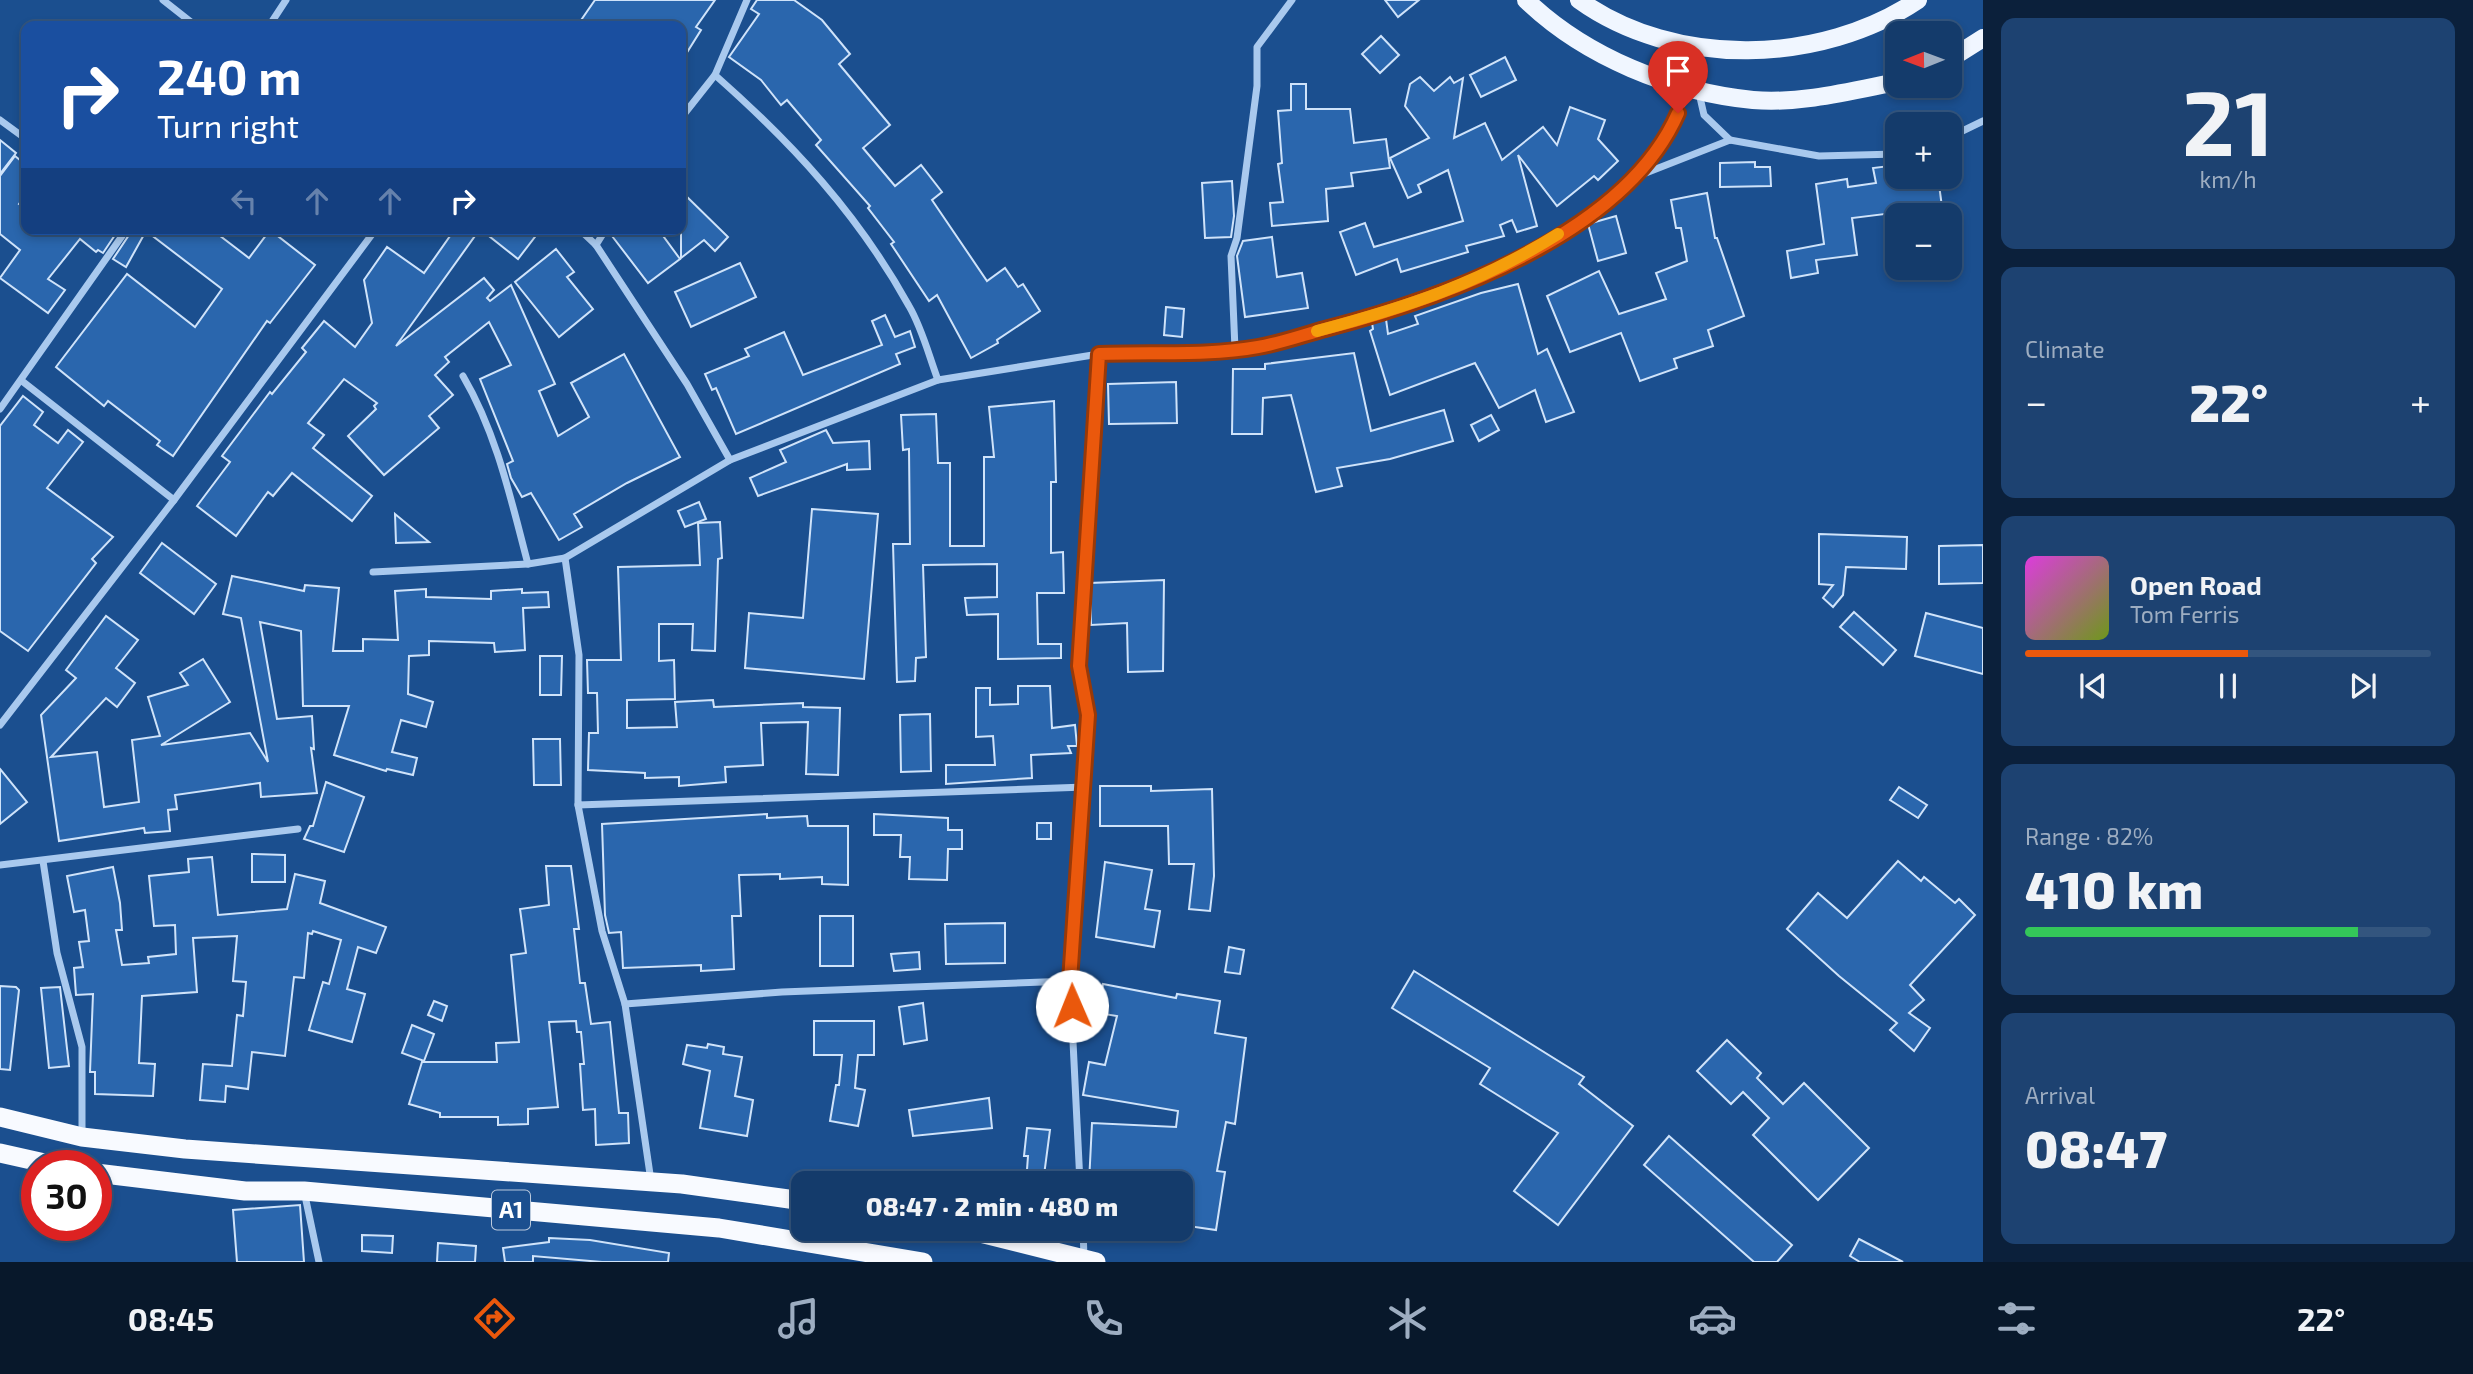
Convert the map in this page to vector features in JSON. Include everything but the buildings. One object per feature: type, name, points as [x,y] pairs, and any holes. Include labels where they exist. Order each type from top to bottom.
[{"type":"highway","name":"A1","points":[[0,1118],[82,1137],[227,1153],[394,1162],[652,1182],[791,1199]]},
{"type":"highway","points":[[0,1153],[21,1158]]},
{"type":"highway","name":"A1","points":[[112,1175],[245,1191],[304,1191],[719,1228],[923,1262]]},
{"type":"highway","points":[[1013,1241],[1090,1260]]},
{"type":"main road","points":[[1526,0],[1561,29],[1614,61],[1694,90],[1755,100],[1829,96],[1885,84]]},
{"type":"main road","points":[[1579,0],[1601,16],[1665,39],[1721,51],[1794,48],[1856,31],[1918,0]]},
{"type":"main road","points":[[1962,51],[1983,38]]},
{"type":"street","points":[[163,0],[190,21]]},
{"type":"street","points":[[272,21],[286,0]]},
{"type":"street","points":[[686,112],[715,75],[747,0]]},
{"type":"street","points":[[1235,349],[1231,256],[1237,238],[1257,86],[1257,47],[1293,0]]},
{"type":"street","points":[[715,75],[778,131],[851,214],[911,308],[938,380]]},
{"type":"street","points":[[1694,90],[1704,116],[1730,140]]},
{"type":"street","points":[[373,572],[528,564],[565,558],[730,460],[938,380],[1099,354],[1258,347],[1404,308],[1471,283],[1584,218],[1633,178],[1667,138],[1694,90]]},
{"type":"street","points":[[0,120],[21,135]]},
{"type":"street","points":[[1962,131],[1983,121]]},
{"type":"street","points":[[1633,178],[1730,140],[1819,156],[1885,154]]},
{"type":"street","points":[[0,409],[123,235]]},
{"type":"street","points":[[0,725],[174,500],[372,235]]},
{"type":"street","points":[[585,235],[596,245],[687,384],[730,460]]},
{"type":"street","points":[[596,245],[602,235]]},
{"type":"street","points":[[1079,1171],[1070,981],[1085,787],[1088,715],[1079,666],[1099,354]]},
{"type":"street","points":[[463,376],[478,401],[501,464],[528,564]]},
{"type":"street","points":[[22,381],[174,500]]},
{"type":"street","points":[[565,558],[579,654],[578,805],[602,931],[625,1004],[652,1182]]},
{"type":"street","points":[[578,805],[1085,787]]},
{"type":"street","points":[[0,865],[298,829]]},
{"type":"street","points":[[43,861],[57,953],[82,1046],[82,1137]]},
{"type":"street","points":[[625,1004],[782,992],[1070,981]]},
{"type":"street","points":[[304,1191],[319,1262]]},
{"type":"street","points":[[1086,1241],[1090,1260]]},
{"type":"slow traffic","points":[[1317,331],[1404,308],[1471,283],[1558,234]]},
{"type":"route","points":[[1072,1006],[1070,981],[1088,715],[1079,666],[1099,354],[1258,347],[1404,308],[1471,283],[1531,251],[1584,218],[1633,178],[1667,138],[1678,113]]}]
